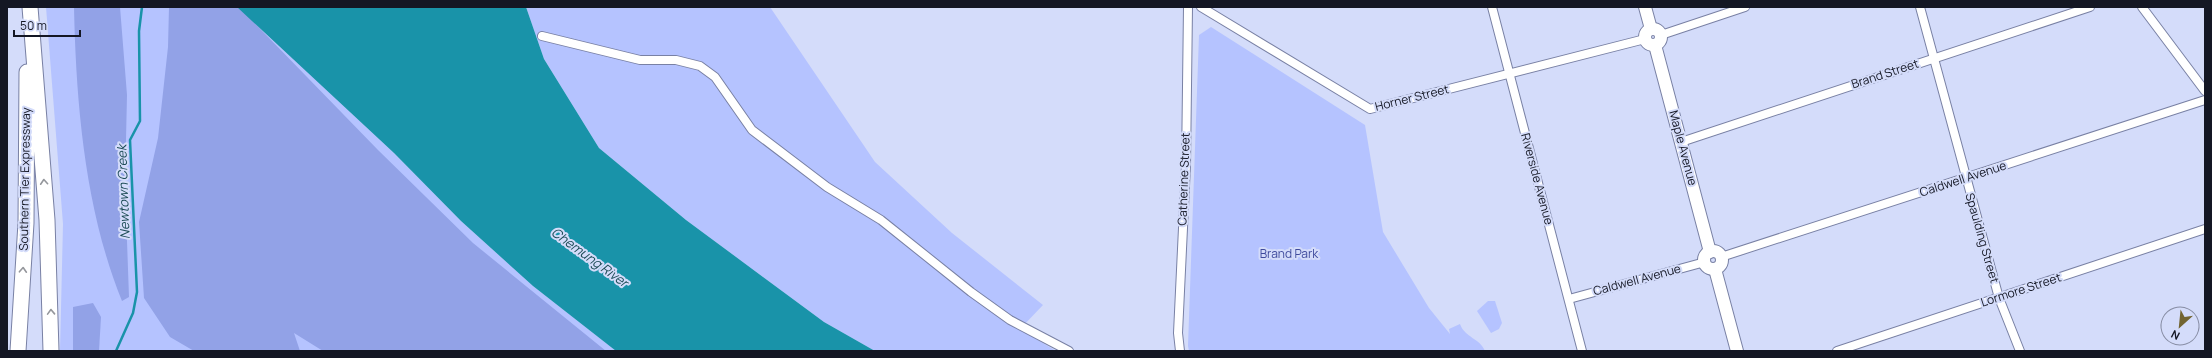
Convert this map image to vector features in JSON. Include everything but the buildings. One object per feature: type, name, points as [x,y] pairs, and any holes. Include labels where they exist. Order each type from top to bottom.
[{"type":"highway","name":"Southern Tier Expressway","points":[[18,351],[26,223],[26,7]]},
{"type":"highway","points":[[30,7],[47,220],[51,351]]},
{"type":"main road","name":"Maple Avenue","points":[[1645,7],[1737,351]]},
{"type":"street","name":"Catherine Street","points":[[1180,351],[1178,333],[1186,164],[1188,7]]},
{"type":"street","name":"Horner Street","points":[[1201,7],[1370,109],[1653,37],[1745,7]]},
{"type":"street","name":"Riverside Avenue","points":[[1492,7],[1582,351]]},
{"type":"street","name":"Spaulding Street","points":[[1920,7],[1965,178],[1999,298],[2020,351]]},
{"type":"street","name":"Brand Street","points":[[1681,142],[2090,7]]},
{"type":"street","points":[[2142,7],[2205,91]]},
{"type":"street","points":[[542,36],[640,60],[676,60],[700,66],[715,77],[752,130],[827,187],[881,220],[971,292],[1010,320],[1069,351]]},
{"type":"street","name":"Caldwell Avenue","points":[[1569,299],[1713,260],[2205,100]]},
{"type":"street","name":"Lormore Street","points":[[1837,351],[2205,229]]},
{"type":"green space","points":[[46,7],[237,7],[394,153],[461,221],[533,286],[616,351],[60,351],[63,224]]},
{"type":"green space","points":[[526,7],[770,7],[875,162],[952,233],[1043,305],[1020,329],[1056,351],[875,351],[824,322],[686,220],[599,148],[544,59]]},
{"type":"green space","name":"Brand Park","points":[[1211,27],[1365,125],[1383,232],[1429,308],[1450,334],[1449,329],[1460,324],[1462,329],[1480,343],[1485,351],[1189,351],[1199,35]]},
{"type":"green space","points":[[1488,301],[1495,301],[1502,323],[1499,329],[1491,333],[1477,311]]},
{"type":"shaded area","points":[[74,7],[120,7],[127,95],[125,185],[129,297],[122,301],[109,266],[91,194],[80,119]]},
{"type":"shaded area","points":[[169,7],[239,7],[378,150],[473,243],[606,351],[323,351],[294,333],[300,351],[194,351],[170,337],[144,298],[139,222],[158,138],[168,47]]},
{"type":"shaded area","points":[[93,303],[101,317],[99,351],[73,351],[73,307]]},
{"type":"water","name":"Chemung River","points":[[237,7],[526,7],[544,59],[599,148],[686,220],[824,322],[875,351],[616,351],[533,286],[461,221],[394,153]]},
{"type":"waterway","name":"Newtown Creek","points":[[116,351],[133,313],[137,292],[130,140],[140,121],[139,31],[142,7]]}]
